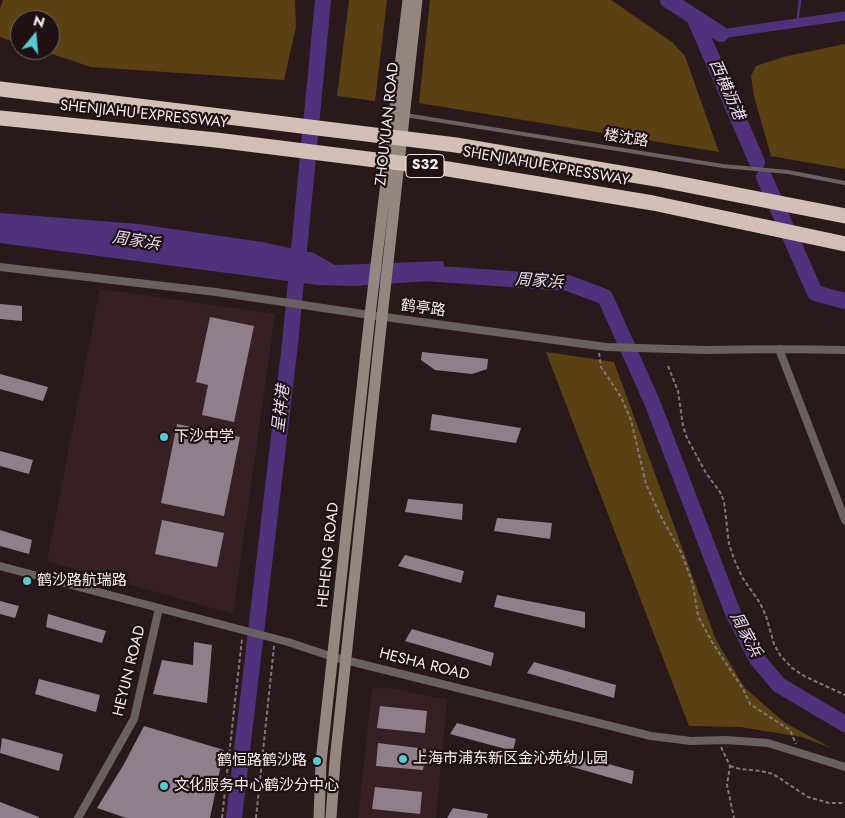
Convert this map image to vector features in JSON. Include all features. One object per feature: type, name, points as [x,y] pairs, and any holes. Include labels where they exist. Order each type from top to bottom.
[{"type":"highway","name":"SHENJIAHU EXPRESSWAY","points":[[0,89],[456,145],[656,179],[845,216]]},
{"type":"highway","name":"SHENJIAHU EXPRESSWAY","points":[[0,118],[216,140],[448,168],[653,203],[845,244]]},
{"type":"street","name":"ZHOUYUAN ROAD","points":[[383,251],[408,0]]},
{"type":"street","name":"ZHOUYUAN ROAD","points":[[383,251],[404,114],[417,0]]},
{"type":"street","name":"HEHENG ROAD","points":[[319,818],[321,762],[383,251]]},
{"type":"street","name":"鹤亭路","points":[[0,267],[216,292],[606,347],[704,350],[845,350]]},
{"type":"street","name":"HEHENG ROAD","points":[[331,818],[335,762],[347,660],[376,316]]},
{"type":"street","points":[[779,349],[845,520]]},
{"type":"street","name":"HESHA ROAD","points":[[0,566],[275,638],[333,657],[651,736],[691,741],[718,740],[768,744],[845,767]]},
{"type":"street","name":"HEYUN ROAD","points":[[78,818],[134,719],[159,608]]},
{"type":"lane","name":"楼沈路","points":[[404,114],[723,166],[788,172],[845,184]]},
{"type":"path","points":[[597,346],[601,367],[621,397],[631,420],[646,484],[660,516],[682,554],[693,585],[698,616],[712,642],[743,689],[750,704],[790,730],[799,752]]},
{"type":"path","points":[[668,366],[678,391],[683,426],[687,438],[724,501],[729,544],[734,559],[742,577],[760,603],[774,644],[780,655],[792,668],[804,676],[845,695]]},
{"type":"path","points":[[222,818],[244,630]]},
{"type":"path","points":[[256,818],[275,638]]},
{"type":"path","points":[[718,740],[730,766],[727,785],[734,818]]},
{"type":"path","points":[[730,766],[773,774],[808,797],[829,803],[845,803]]},
{"type":"shaded area","points":[[3,0],[295,0],[296,27],[284,80],[91,67],[60,57],[60,10],[10,10],[10,40],[0,37],[0,9]]},
{"type":"shaded area","points":[[349,0],[387,0],[375,101],[337,96]]},
{"type":"shaded area","points":[[430,0],[611,0],[672,42],[685,56],[719,152],[419,103]]},
{"type":"shaded area","points":[[845,44],[845,169],[771,156],[754,96],[751,76],[756,66],[783,57]]},
{"type":"shaded area","name":"下沙中学","points":[[100,289],[275,314],[233,614],[47,561]]},
{"type":"shaded area","points":[[546,352],[614,362],[716,640],[745,688],[784,722],[831,748],[802,737],[740,727],[689,726]]},
{"type":"shaded area","name":"上海市浦东新区金沁苑幼儿园","points":[[385,687],[447,700],[436,818],[358,818],[372,689]]},
{"type":"water","points":[[0,213],[138,224],[262,242],[314,253],[335,265],[443,261],[446,280],[353,286],[318,285],[0,243]]},
{"type":"building","points":[[0,304],[22,306],[22,321],[0,319]]},
{"type":"building","points":[[210,317],[254,326],[234,422],[202,415],[208,385],[196,382]]},
{"type":"building","points":[[422,352],[488,359],[487,369],[472,374],[435,370],[421,360]]},
{"type":"building","points":[[0,374],[48,387],[43,401],[0,389]]},
{"type":"building","points":[[432,414],[521,428],[516,443],[430,430]]},
{"type":"building","points":[[177,424],[240,437],[224,516],[161,503]]},
{"type":"building","points":[[0,451],[33,460],[29,474],[0,466]]},
{"type":"building","points":[[408,499],[463,504],[462,520],[405,512]]},
{"type":"building","points":[[497,518],[552,523],[550,539],[494,531]]},
{"type":"building","points":[[162,520],[224,533],[217,567],[155,554]]},
{"type":"building","points":[[0,530],[32,540],[29,554],[0,546]]},
{"type":"building","points":[[405,555],[464,571],[461,583],[398,566]]},
{"type":"building","points":[[497,595],[585,612],[585,628],[494,607]]},
{"type":"building","points":[[0,601],[19,606],[15,618],[0,614]]},
{"type":"building","points":[[48,614],[106,631],[102,643],[46,627]]},
{"type":"building","points":[[412,629],[494,653],[491,666],[405,641]]},
{"type":"building","points":[[194,642],[212,645],[207,703],[153,694],[162,660],[193,665]]},
{"type":"building","points":[[534,662],[616,685],[614,698],[527,673]]},
{"type":"building","points":[[39,679],[100,695],[96,712],[35,694]]},
{"type":"building","points":[[380,706],[427,711],[425,733],[377,728]]},
{"type":"building","points":[[457,723],[516,739],[513,751],[450,734]]},
{"type":"building","name":"文化服务中心鹤沙分中心","points":[[144,726],[224,750],[210,818],[126,818],[97,808],[124,764]]},
{"type":"building","points":[[2,738],[63,754],[59,771],[0,753]]},
{"type":"building","points":[[378,743],[426,749],[423,770],[376,766]]},
{"type":"building","points":[[553,749],[634,771],[632,784],[548,760]]},
{"type":"building","points":[[375,787],[422,792],[420,814],[372,809]]},
{"type":"building","points":[[0,802],[39,817],[39,818],[0,818]]},
{"type":"building","points":[[453,808],[488,814],[487,818],[447,818]]},
{"type":"waterway","name":"呈祥港","points":[[234,818],[290,344],[323,0]]},
{"type":"waterway","name":"西横沥港","points":[[668,0],[721,34]]},
{"type":"waterway","points":[[797,24],[800,0]]},
{"type":"waterway","points":[[721,34],[845,16]]},
{"type":"waterway","name":"西横沥港","points":[[694,17],[757,162]]},
{"type":"waterway","name":"西横沥港","points":[[764,177],[815,293],[845,301]]},
{"type":"waterway","name":"周家浜","points":[[424,273],[568,283],[605,297],[652,402],[733,613],[757,659],[779,685],[845,724]]},
{"type":"place","name":"下沙中学","points":[[164,437]]},
{"type":"place","name":"鹤沙路航瑞路","points":[[27,581]]},
{"type":"place","name":"上海市浦东新区金沁苑幼儿园","points":[[403,759]]},
{"type":"place","name":"鹤恒路鹤沙路","points":[[317,761]]},
{"type":"place","name":"文化服务中心鹤沙分中心","points":[[164,786]]}]
